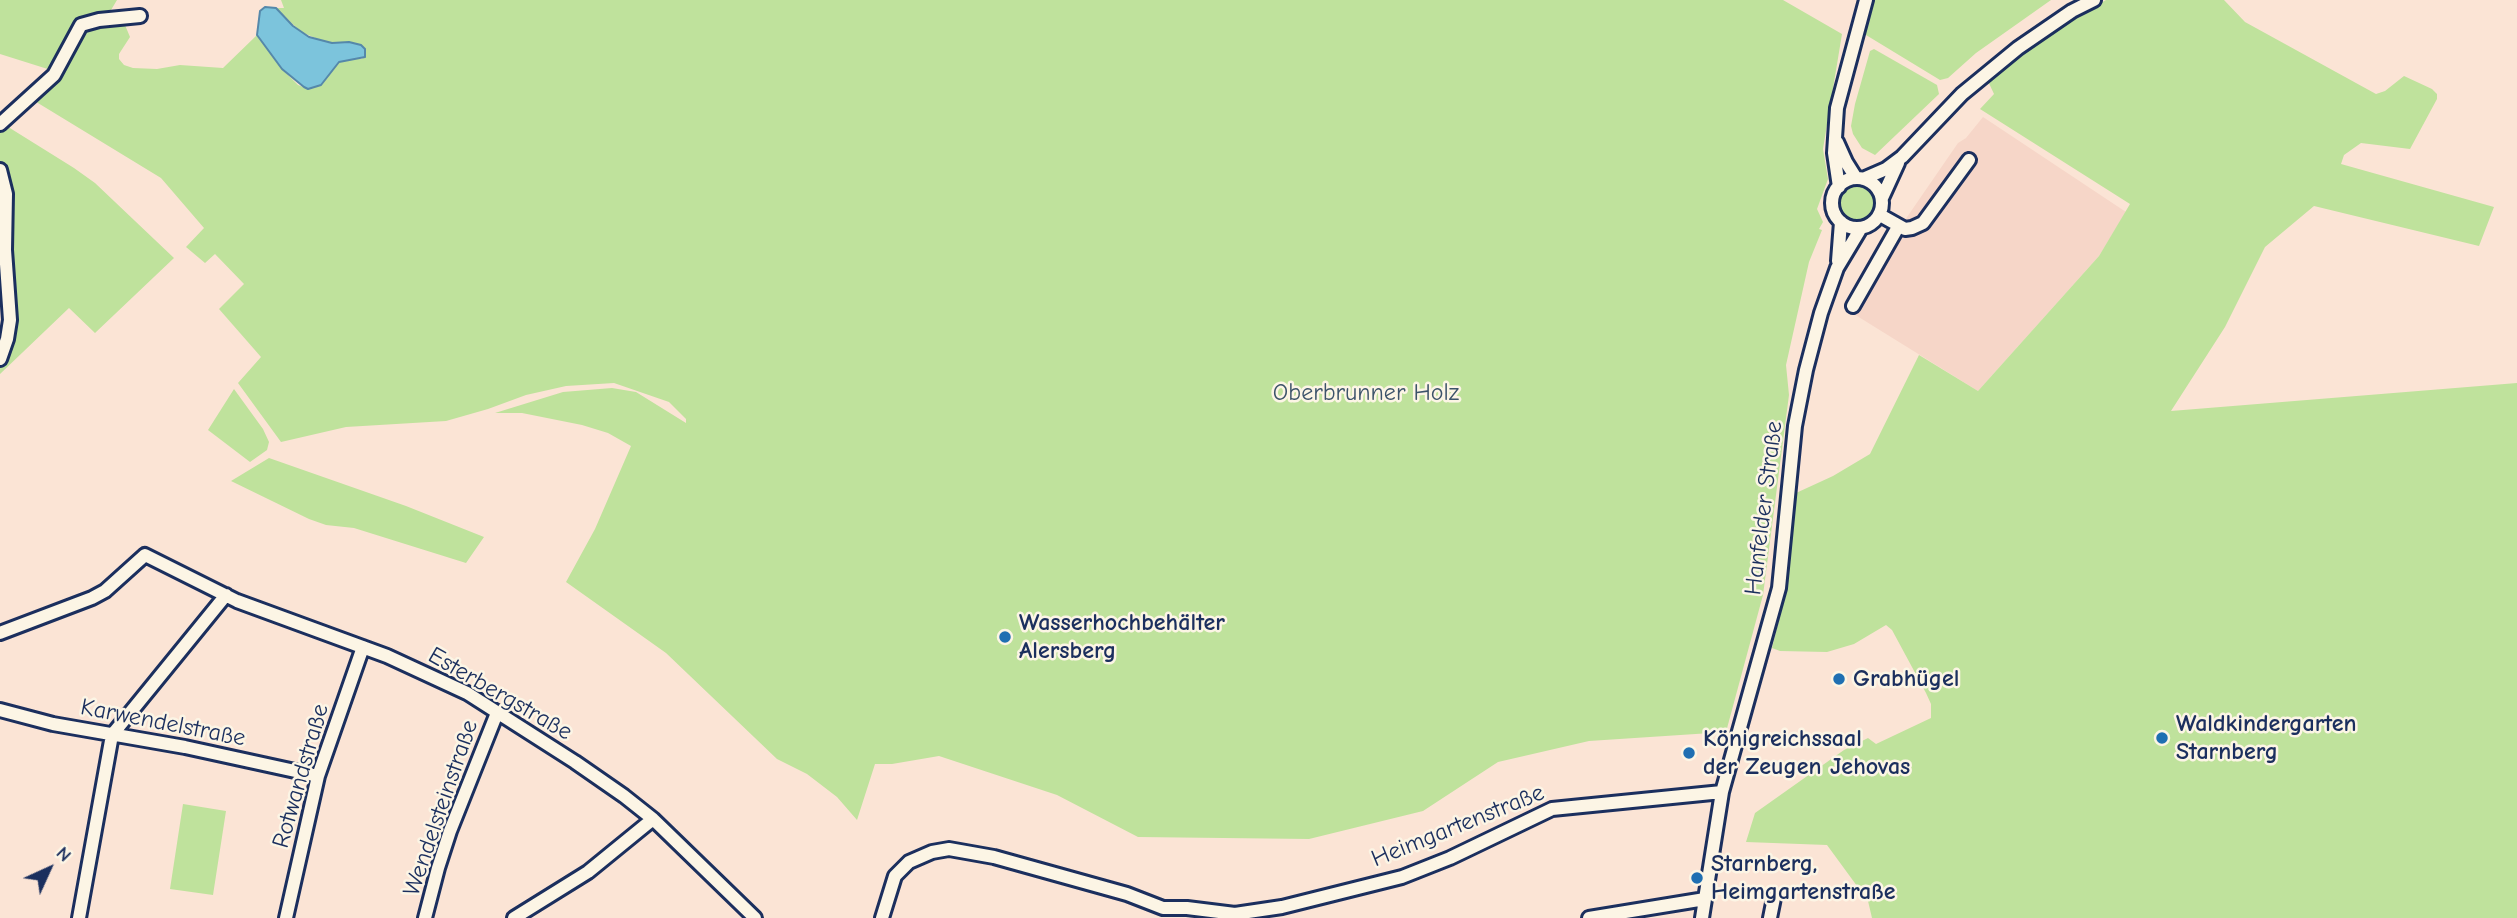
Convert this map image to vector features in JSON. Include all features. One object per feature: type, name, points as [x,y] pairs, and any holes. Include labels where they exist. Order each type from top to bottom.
[{"type":"street","points":[[1839,187],[1834,153],[1837,108],[1866,0]]},
{"type":"street","points":[[1902,157],[1882,198],[1880,215],[1869,226],[1861,228],[1847,226],[1841,222],[1832,205],[1839,187],[1844,182],[1886,169],[1902,157],[1962,94],[2018,47],[2072,11],[2094,0]]},
{"type":"street","points":[[0,124],[54,75],[81,25],[140,16]]},
{"type":"street","points":[[1836,138],[1846,162],[1860,179],[1875,186],[1882,198]]},
{"type":"street","points":[[1880,215],[1898,227],[1912,229],[1923,223],[1969,160]]},
{"type":"street","points":[[0,170],[6,194],[5,250],[10,320],[0,359]]},
{"type":"street","name":"Hanfelder Straße","points":[[1837,268],[1841,222]]},
{"type":"street","points":[[1853,306],[1898,227]]},
{"type":"street","name":"Hanfelder Straße","points":[[1702,918],[1723,792],[1779,588],[1795,426],[1821,313],[1837,268],[1861,228]]},
{"type":"street","name":"Esterbergstraße","points":[[0,633],[106,591],[145,555],[226,595],[363,647],[467,693],[575,762],[653,819],[755,918]]},
{"type":"street","points":[[79,918],[112,735],[226,595]]},
{"type":"street","name":"Rotwandstraße","points":[[286,918],[318,776],[363,647]]},
{"type":"street","name":"Karwendelstraße","points":[[0,710],[53,724],[186,747],[318,776]]},
{"type":"street","name":"Wendelsteinstraße","points":[[425,918],[450,831],[497,713]]},
{"type":"street","name":"Heimgartenstraße","points":[[882,918],[895,876],[909,862],[932,852],[949,849],[994,857],[1127,894],[1166,913],[1187,908],[1235,914],[1282,907],[1402,877],[1450,858],[1552,809],[1723,792]]},
{"type":"street","points":[[514,918],[587,872],[653,819]]},
{"type":"street","points":[[1770,918],[1774,898]]},
{"type":"street","points":[[1589,918],[1705,899]]},
{"type":"shaded area","points":[[1983,117],[2126,212],[2099,256],[1978,391],[1849,311],[1886,238],[1905,220],[1958,143],[1966,138]]},
{"type":"green space","name":"Oberbrunner Holz","points":[[0,0],[117,0],[111,10],[125,25],[130,37],[119,54],[119,59],[124,65],[133,68],[157,69],[180,65],[223,68],[257,35],[282,69],[298,85],[308,89],[321,85],[339,62],[362,59],[366,53],[365,49],[355,43],[325,42],[301,32],[276,8],[284,8],[281,0],[1783,0],[1842,34],[1823,149],[1828,179],[1817,209],[1823,222],[1819,229],[1822,230],[1809,262],[1786,365],[1789,395],[1763,595],[1726,732],[1589,741],[1498,762],[1423,811],[1309,839],[1138,837],[1057,795],[939,756],[892,764],[875,764],[857,820],[837,797],[807,774],[777,759],[666,653],[566,582],[595,529],[631,446],[608,433],[582,425],[522,413],[495,413],[563,392],[612,388],[636,392],[686,423],[686,419],[669,402],[614,383],[566,386],[526,395],[446,421],[346,427],[281,442],[238,383],[261,357],[219,309],[244,284],[215,254],[205,263],[186,247],[204,228],[161,178],[33,100],[60,74],[76,39],[88,26],[85,22],[78,28],[54,71],[0,54]]},
{"type":"green space","points":[[1874,0],[2051,0],[1976,53],[1948,78],[1940,80],[1866,35]]},
{"type":"green space","points":[[2106,0],[2224,0],[2245,22],[2376,94],[2385,91],[2404,76],[2432,89],[2437,94],[2437,99],[2410,149],[2361,143],[2344,155],[2341,164],[2494,207],[2479,246],[2314,206],[2265,247],[2225,327],[2171,411],[2517,383],[2517,918],[1872,918],[1868,901],[1827,845],[1746,842],[1755,813],[1844,750],[1868,738],[1876,744],[1931,718],[1931,704],[1926,693],[1892,630],[1886,625],[1854,644],[1827,652],[1780,651],[1772,648],[1787,587],[1796,493],[1833,476],[1870,454],[1919,355],[1978,391],[2099,256],[2130,204],[1980,109],[1994,94],[1987,79],[2009,60]]},
{"type":"green space","points":[[1874,49],[1937,85],[1939,94],[1875,155],[1862,148],[1851,126],[1870,51]]},
{"type":"green space","points":[[5,125],[95,183],[174,258],[95,333],[69,308],[0,374],[0,364],[7,352],[6,180],[0,164],[0,131]]},
{"type":"green space","points":[[1858,184],[1871,190],[1877,203],[1871,216],[1858,222],[1845,216],[1839,203],[1845,190]]},
{"type":"green space","points":[[234,389],[263,429],[269,442],[267,450],[250,462],[208,430]]},
{"type":"green space","points":[[269,458],[406,506],[484,537],[466,563],[354,528],[326,525],[231,481]]},
{"type":"green space","points":[[183,804],[226,811],[213,895],[170,889]]},
{"type":"water","points":[[265,7],[276,8],[293,26],[309,37],[332,43],[349,42],[361,45],[365,49],[365,57],[339,62],[321,85],[308,89],[304,87],[282,69],[257,35],[260,11]]},
{"type":"place","name":"Wasserhochbehälter Alersberg","points":[[1005,637]]},
{"type":"place","name":"Grabhügel","points":[[1839,679]]},
{"type":"place","name":"Waldkindergarten Starnberg","points":[[2162,738]]},
{"type":"place","name":"Königreichssaal der Zeugen Jehovas","points":[[1689,753]]},
{"type":"place","name":"Starnberg, Heimgartenstraße","points":[[1697,878]]}]
